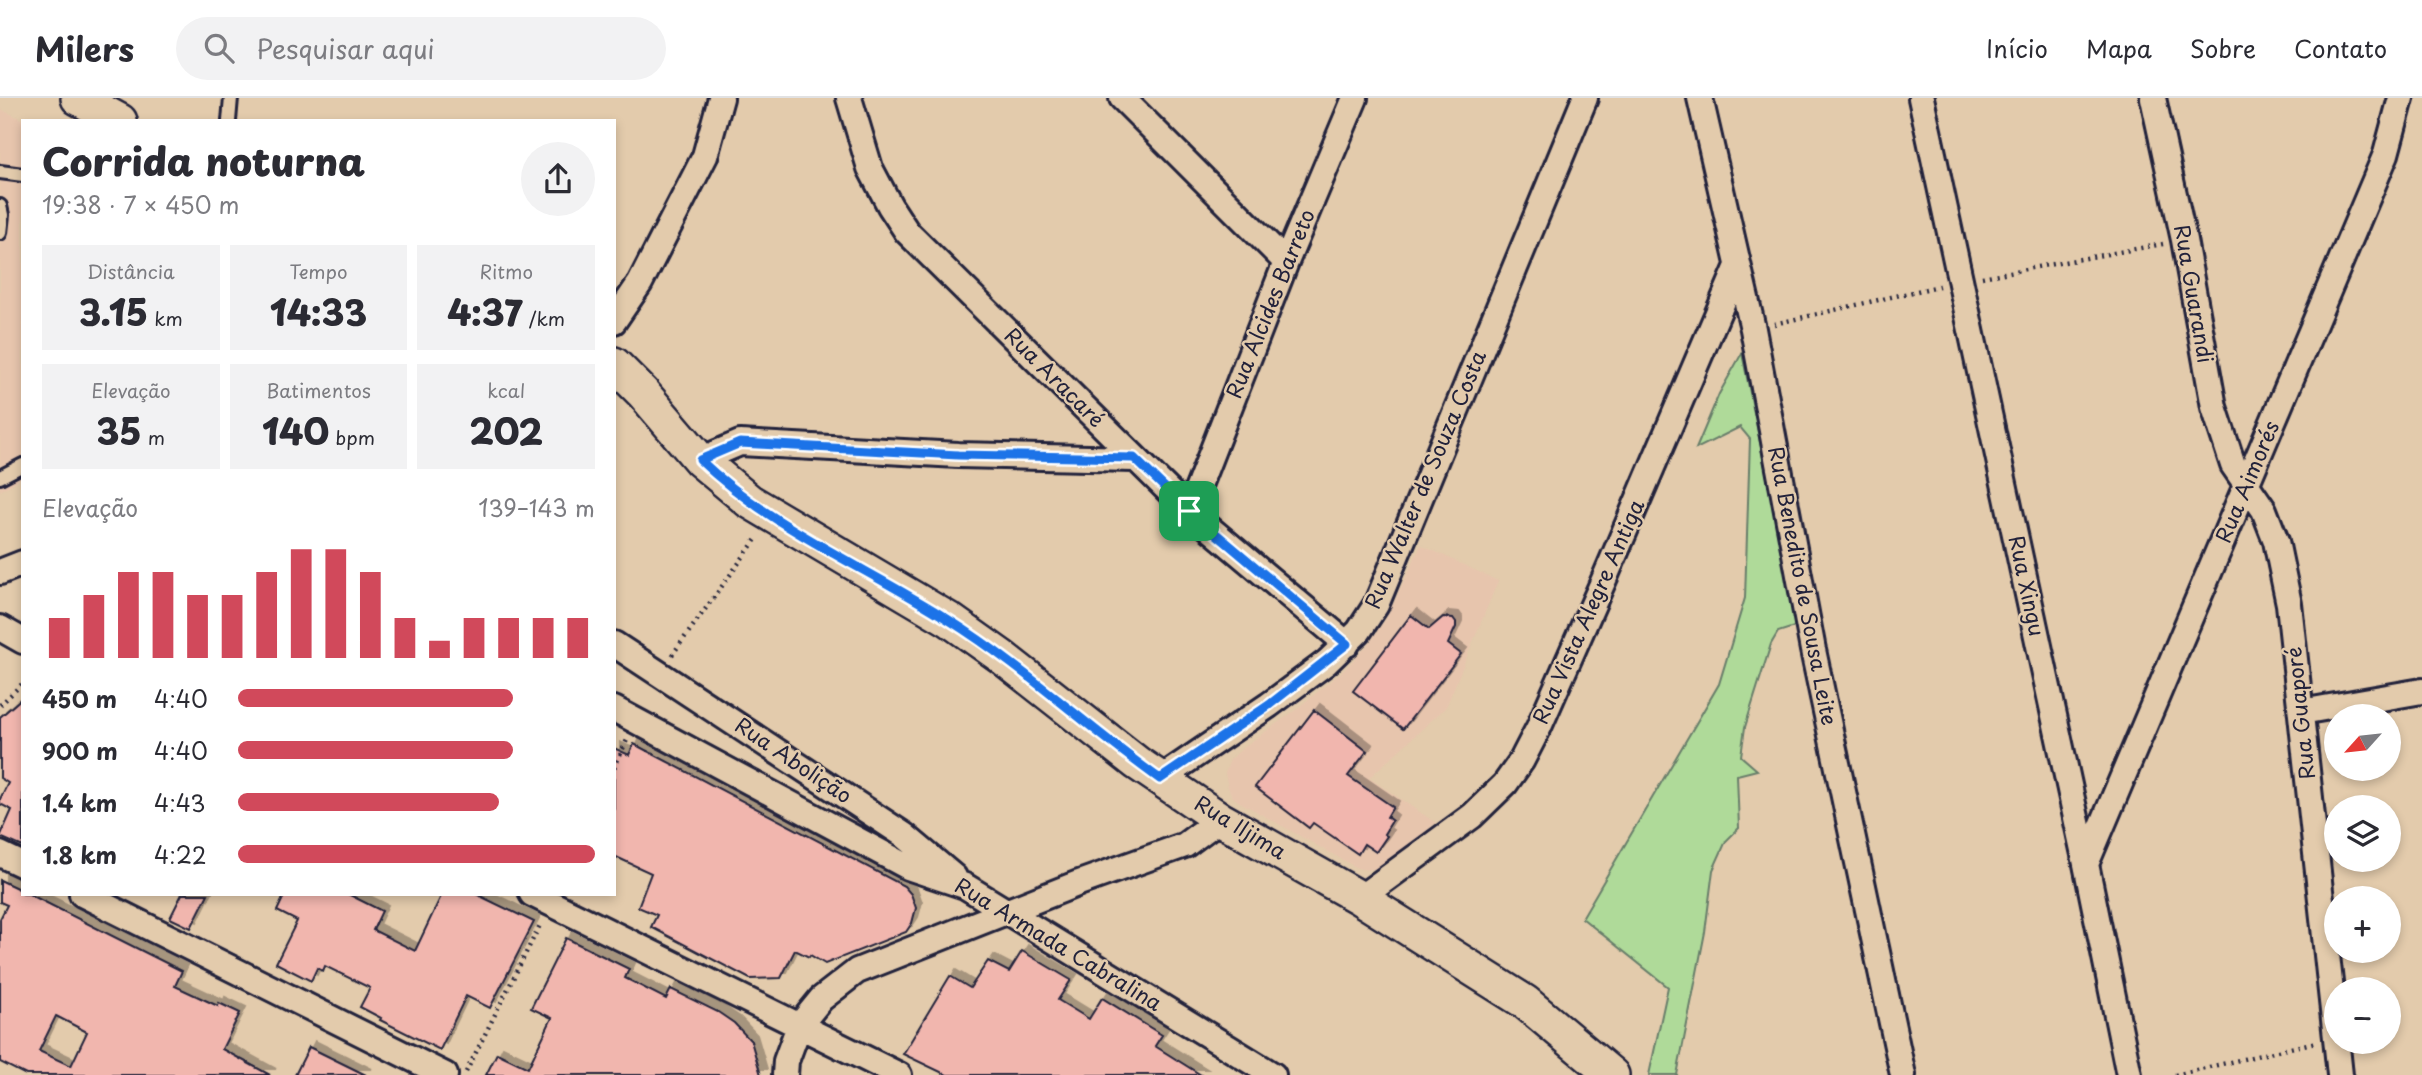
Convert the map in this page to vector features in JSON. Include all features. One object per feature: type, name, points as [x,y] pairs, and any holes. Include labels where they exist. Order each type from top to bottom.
[{"type":"main road","points":[[78,98],[116,119]]},
{"type":"main road","name":"Rua Iljima","points":[[616,366],[643,393],[700,460],[749,501],[950,620],[1160,779],[1220,819],[1360,898],[1525,1002],[1612,1075]]},
{"type":"street","points":[[616,318],[640,283],[705,156],[722,98]]},
{"type":"street","name":"Rua Aracaré","points":[[849,98],[870,168],[907,232],[1189,511],[1347,644]]},
{"type":"street","points":[[1122,98],[1286,262]]},
{"type":"street","name":"Rua Walter de Souza Costa","points":[[1160,779],[1269,705],[1347,644],[1376,605],[1584,98]]},
{"type":"street","name":"Rua Benedito de Sousa Leite","points":[[1700,98],[1755,342],[1814,650],[1903,1075]]},
{"type":"street","name":"Rua Xingu","points":[[1921,98],[2129,1075]]},
{"type":"street","name":"Rua Guarandi","points":[[2154,98],[2185,240],[2214,407],[2233,465],[2247,485]]},
{"type":"street","name":"Rua Aimorés","points":[[2086,864],[2386,154],[2401,98]]},
{"type":"street","name":"Rua Alcides Barreto","points":[[1189,511],[1349,103]]},
{"type":"street","name":"Rua Vista Alegre Antiga","points":[[1360,898],[1472,816],[1505,784],[1522,760],[1578,639],[1738,266]]},
{"type":"street","points":[[700,460],[740,443],[958,455],[1134,458]]},
{"type":"street","name":"Rua Guaporé","points":[[2247,485],[2264,510],[2276,541],[2289,604],[2328,977]]},
{"type":"street","points":[[0,572],[21,564]]},
{"type":"street","points":[[0,628],[21,640]]},
{"type":"street","name":"Rua Abolição","points":[[616,645],[904,835],[965,886]]},
{"type":"street","points":[[2301,712],[2422,691]]},
{"type":"street","name":"Rua Armada Cabralina","points":[[616,710],[908,867],[965,886],[1273,1075]]},
{"type":"street","points":[[785,1075],[786,1061],[799,1026],[821,999],[857,971],[1079,883],[1185,845],[1220,819]]},
{"type":"street","points":[[0,854],[21,864]]},
{"type":"street","points":[[86,896],[445,1075]]},
{"type":"street","points":[[541,899],[899,1075]]},
{"type":"street","name":"Rua Guaporé","points":[[2337,1054],[2340,1075]]},
{"type":"lane","points":[[229,119],[231,98]]},
{"type":"lane","points":[[0,172],[21,175]]},
{"type":"lane","points":[[0,206],[0,233]]},
{"type":"lane","points":[[0,477],[21,466]]},
{"type":"path","points":[[659,673],[773,516]]},
{"type":"path","points":[[0,705],[21,685]]},
{"type":"path","points":[[464,1075],[541,899]]},
{"type":"path","points":[[2175,1075],[2324,1040]]},
{"type":"shaded area","points":[[0,109],[22,119],[21,478],[0,491]]},
{"type":"shaded area","points":[[1421,545],[1498,581],[1446,707],[1369,778],[1436,823],[1379,868],[1367,870],[1357,868],[1238,801],[1232,796],[1225,773],[1230,760],[1245,746],[1293,712],[1344,670],[1367,646],[1387,617]]},
{"type":"green space","points":[[1742,353],[1797,626],[1778,632],[1771,644],[1745,727],[1741,756],[1757,770],[1737,775],[1739,828],[1726,841],[1713,870],[1705,932],[1677,1075],[1649,1075],[1668,987],[1582,918],[1719,684],[1745,598],[1750,439],[1740,427],[1696,449],[1719,394]]},
{"type":"building","points":[[1411,615],[1429,629],[1443,617],[1453,618],[1456,627],[1448,644],[1461,654],[1403,729],[1353,691]]},
{"type":"building","points":[[21,699],[21,846],[0,837],[12,810],[0,804],[8,783],[0,778],[0,717]]},
{"type":"building","points":[[1314,710],[1367,751],[1348,776],[1393,807],[1387,817],[1392,821],[1384,834],[1387,836],[1376,852],[1364,844],[1358,854],[1313,823],[1309,828],[1255,787]]},
{"type":"building","points":[[634,744],[904,886],[911,894],[916,908],[912,923],[906,932],[825,964],[795,950],[781,978],[750,979],[651,927],[657,915],[638,907],[651,873],[616,857],[616,749],[629,755]]},
{"type":"building","points":[[0,880],[21,890],[21,896],[33,896],[182,971],[175,986],[240,1013],[222,1049],[270,1075],[26,1075],[0,1062],[0,919],[7,905],[0,902]],"holes":[[[56,1016],[87,1032],[71,1066],[39,1051]]]},
{"type":"building","points":[[181,896],[207,896],[191,928],[170,918]]},
{"type":"building","points":[[284,896],[352,896],[382,911],[373,930],[415,951],[441,896],[480,896],[534,922],[490,1008],[466,996],[440,1050],[360,1007],[370,988],[325,966],[323,971],[317,968],[311,981],[276,963],[297,921],[277,911]]},
{"type":"building","points":[[566,938],[629,969],[625,978],[666,999],[671,989],[734,1023],[751,1041],[761,1075],[486,1075],[497,1053],[528,1068],[552,1018],[531,1008]]},
{"type":"building","points":[[1022,951],[1071,980],[1058,1000],[1089,1019],[1102,998],[1162,1035],[1155,1046],[1201,1075],[947,1075],[903,1054],[950,976],[970,988],[988,961],[1009,972]]},
{"type":"building","points":[[309,1047],[366,1075],[295,1075]]},
{"type":"route","points":[[740,443],[958,455],[1134,458],[1189,511],[1347,644],[1269,705],[1160,779],[950,620],[749,501],[717,477],[700,460],[740,443]]}]
